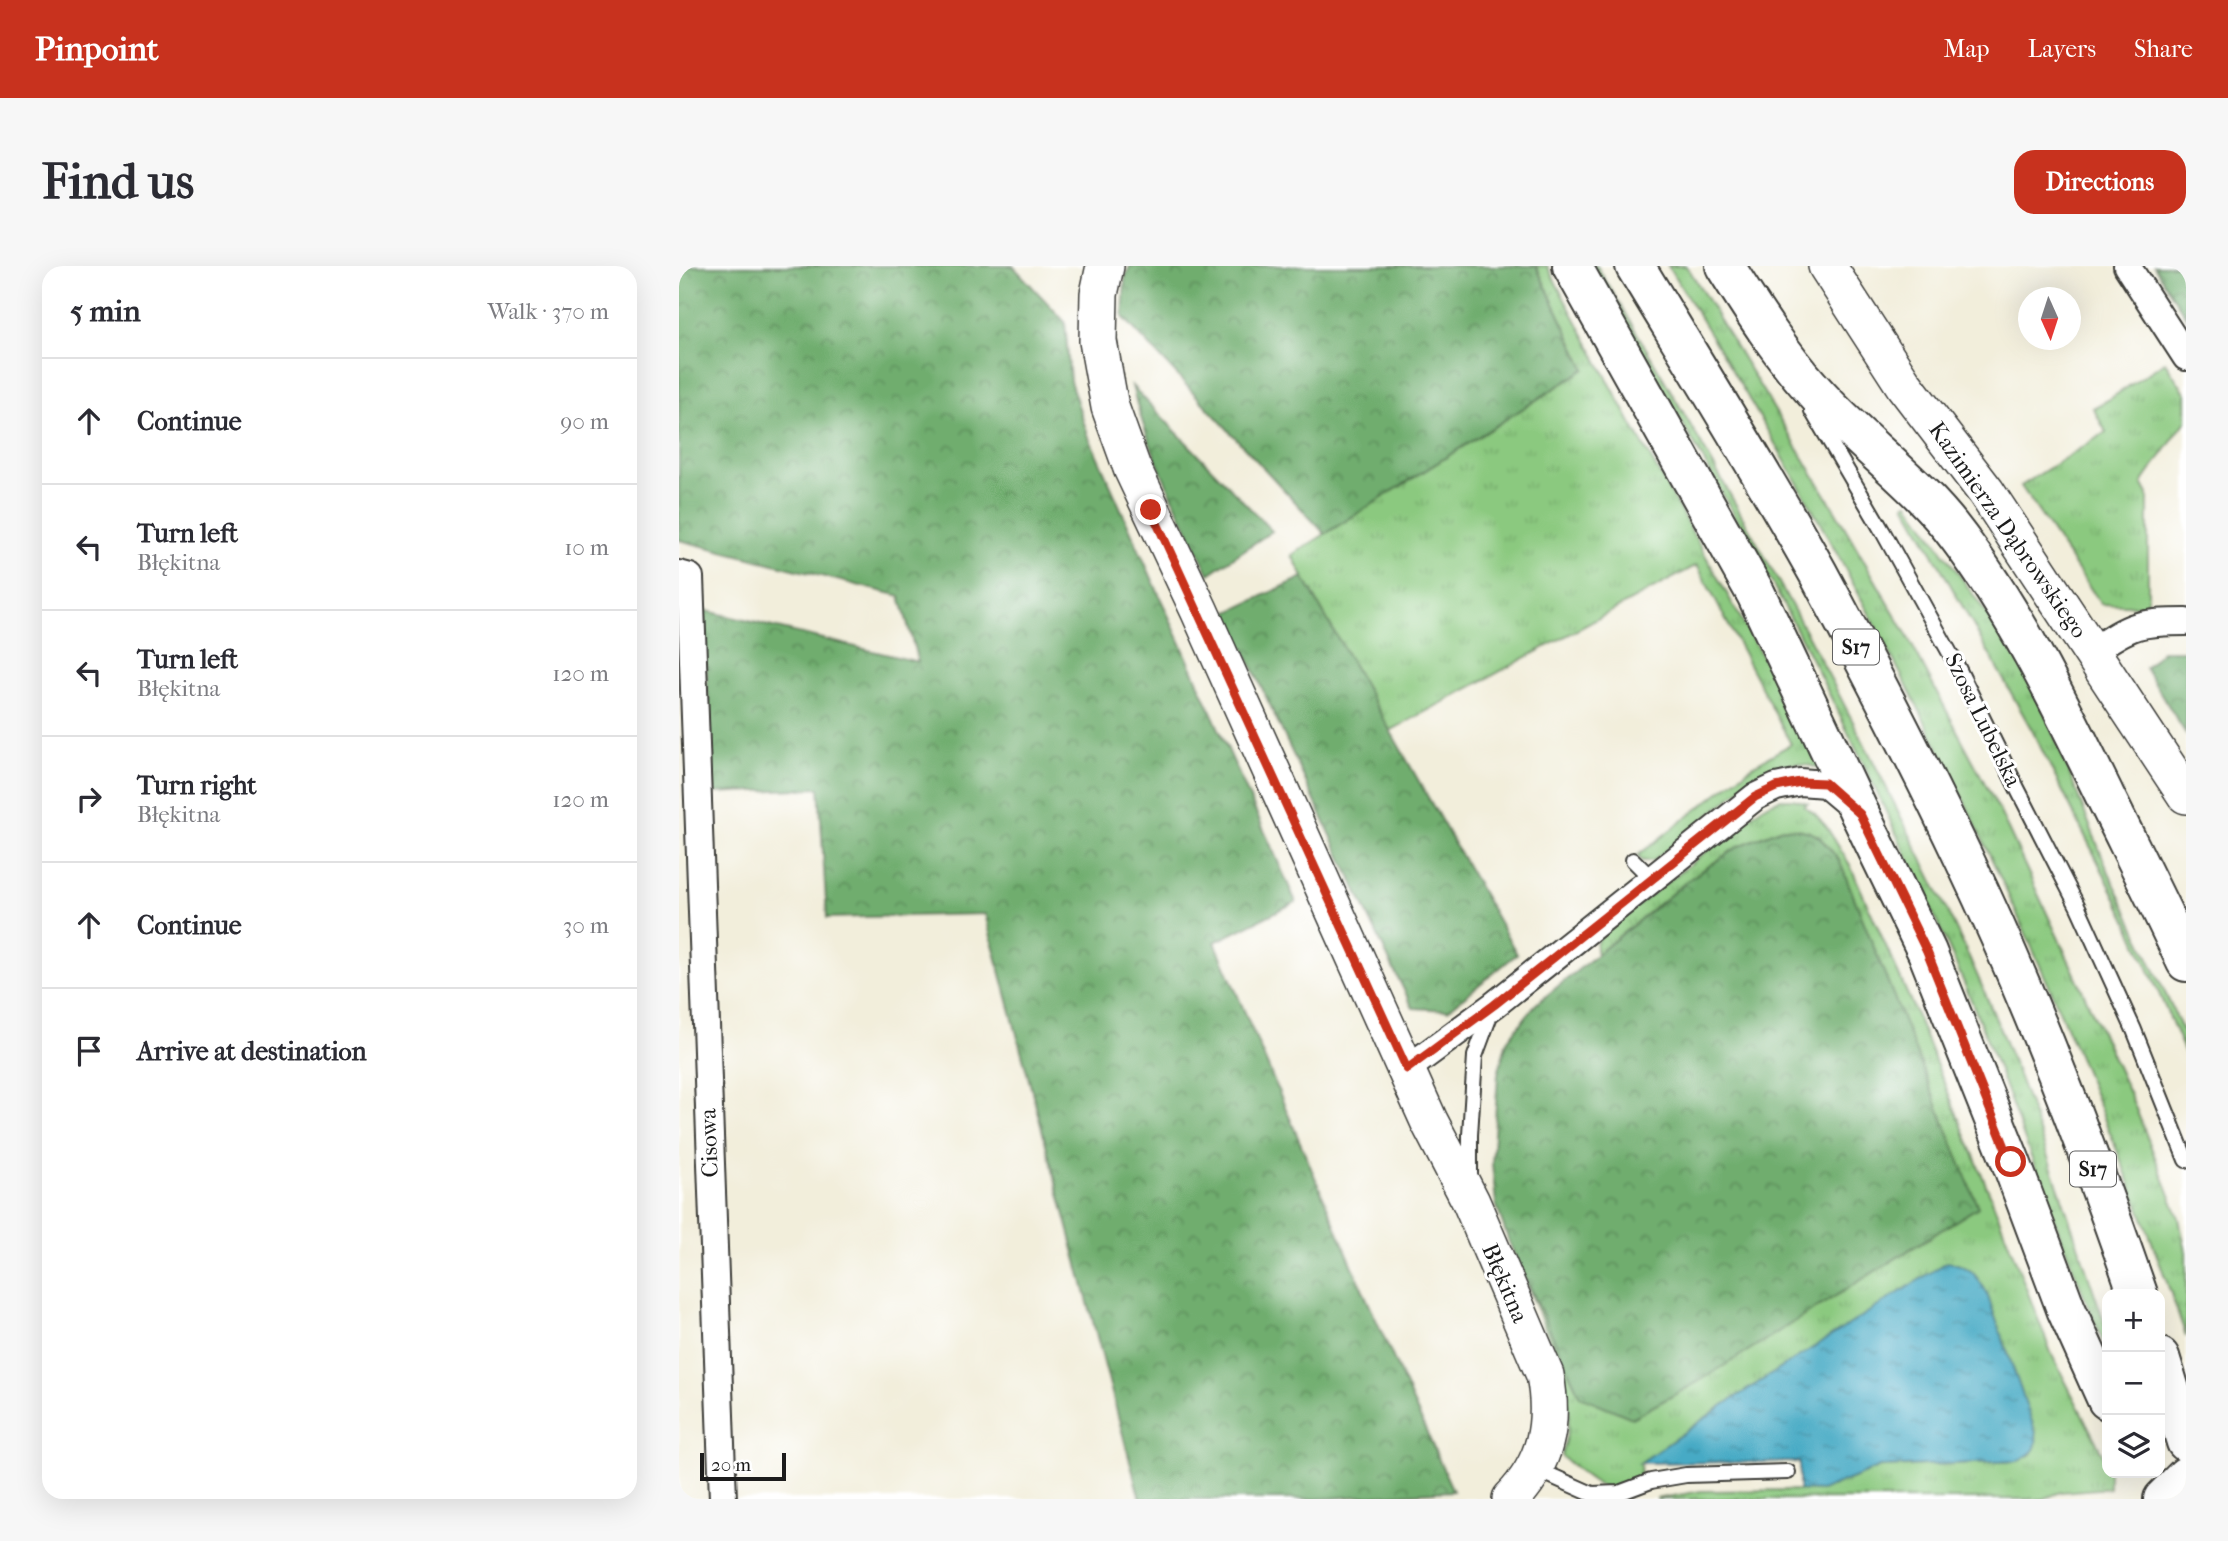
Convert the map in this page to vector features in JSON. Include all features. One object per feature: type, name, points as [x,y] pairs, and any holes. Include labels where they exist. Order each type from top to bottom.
[{"type":"main road","points":[[1572,266],[1756,594],[1927,952],[2007,1150],[2066,1309],[2102,1389]]},
{"type":"main road","name":"S17","points":[[1635,266],[1817,572],[1966,862],[2046,1044],[2136,1289]]},
{"type":"main road","name":"Szosa Lubelska","points":[[1725,266],[1787,358],[1814,391],[1924,496],[1959,538],[2013,620],[2045,675],[2186,962]]},
{"type":"main road","points":[[2165,1373],[2186,1442]]},
{"type":"main road","points":[[2163,1499],[2186,1476]]},
{"type":"main road","points":[[2146,1478],[2156,1499]]},
{"type":"street","name":"Błękitna","points":[[1105,266],[1099,294],[1098,341],[1110,407],[1132,468],[1199,610],[1429,1121],[1471,1202],[1545,1375],[1549,1396],[1549,1427],[1535,1468],[1524,1486],[1511,1499]]},
{"type":"street","name":"Kazimierza Dąbrowskiego","points":[[1827,266],[1904,385],[1986,492],[2186,795]]},
{"type":"street","points":[[2127,266],[2186,357]]},
{"type":"street","name":"Cisowa","points":[[685,576],[723,1499]]},
{"type":"street","points":[[2092,651],[2133,626],[2153,622],[2186,622]]},
{"type":"street","points":[[1407,1069],[1494,1005],[1755,797],[1776,787],[1800,782],[1825,783],[1860,814]]},
{"type":"lane","name":"Szosa Lubelska","points":[[1745,298],[1883,532],[1957,666],[2078,907],[2134,1030],[2186,1160]]},
{"type":"lane","points":[[1633,860],[1653,880]]},
{"type":"lane","points":[[1471,1202],[1469,1144],[1475,1056],[1494,1005]]},
{"type":"lane","points":[[1535,1468],[1592,1494],[1619,1493],[1651,1481],[1686,1475],[1788,1472]]},
{"type":"green space","points":[[679,266],[1013,266],[1065,322],[1070,381],[1088,435],[1296,902],[1215,942],[1365,1295],[1453,1491],[1315,1499],[1140,1499],[985,914],[827,918],[819,788],[714,793],[703,610],[918,662],[900,596],[679,540]]},
{"type":"green space","points":[[1130,266],[1536,266],[1585,369],[1325,534],[1123,317],[1125,278]]},
{"type":"green space","points":[[1536,266],[1547,266],[1630,421],[1823,765],[1820,768],[1788,764],[1758,775],[1653,861],[1642,861],[1637,856],[1754,765],[1791,744],[1697,565],[1390,731],[1292,555],[1585,369]]},
{"type":"green space","points":[[1592,266],[1597,266],[1752,534],[1826,669],[1950,917],[1999,1026],[2032,1112],[2102,1315],[2102,1339],[1969,996],[1928,902],[1867,770],[1802,641],[1687,431]]},
{"type":"green space","points":[[1668,266],[1687,266],[1832,505],[1904,630],[2000,812],[2134,1104],[2179,1218],[2186,1252],[2186,1336],[2135,1196],[2079,1058],[2020,921],[1957,786],[1820,522]]},
{"type":"green space","points":[[2154,266],[2186,266],[2186,317]]},
{"type":"green space","points":[[2165,362],[2186,394],[2186,421],[2142,483],[2148,494],[2148,606],[2101,604],[2021,486],[2106,432],[2093,408]]},
{"type":"green space","points":[[1132,386],[1272,531],[1209,574],[1156,458]]},
{"type":"green space","points":[[1909,503],[2010,647],[2046,715],[2106,866],[2186,1039],[2186,1055],[2126,918],[2033,732],[1905,504]]},
{"type":"green space","points":[[1303,577],[1517,954],[1448,1010],[1413,1008],[1227,613]]},
{"type":"green space","points":[[2162,651],[2186,651],[2186,734],[2145,668]]},
{"type":"green space","points":[[1780,799],[1808,803],[1804,806],[1826,826],[1850,865],[1910,1000],[2052,1355],[2102,1453],[2102,1478],[2109,1478],[2109,1488],[2061,1492],[2043,1499],[1656,1499],[1701,1491],[1820,1491],[1880,1467],[2018,1461],[2031,1454],[1728,1402],[1640,1463],[1639,1477],[1626,1486],[1601,1486],[1561,1456],[1569,1415],[1563,1371],[1508,1239],[1580,1396],[1977,1207],[1839,861],[1818,835],[1739,846],[1691,878],[1597,954],[1597,943],[1603,933],[1765,805]]},
{"type":"green space","points":[[1782,828],[1803,830],[1816,835],[1839,860],[1978,1207],[1698,1382],[1632,1418],[1580,1396],[1508,1239],[1496,1204],[1492,1164],[1498,1074],[1507,1041],[1535,1005],[1691,878],[1739,846]]},
{"type":"water","points":[[1947,1262],[1961,1265],[1971,1271],[1986,1291],[2036,1433],[2035,1447],[2027,1456],[2018,1461],[1880,1467],[1821,1491],[1799,1490],[1799,1462],[1640,1463],[1728,1402]]},
{"type":"route","points":[[1151,510],[1407,1069],[1494,1005],[1755,797],[1776,787],[1800,782],[1825,783],[1860,814],[1927,952],[2011,1162]]}]
